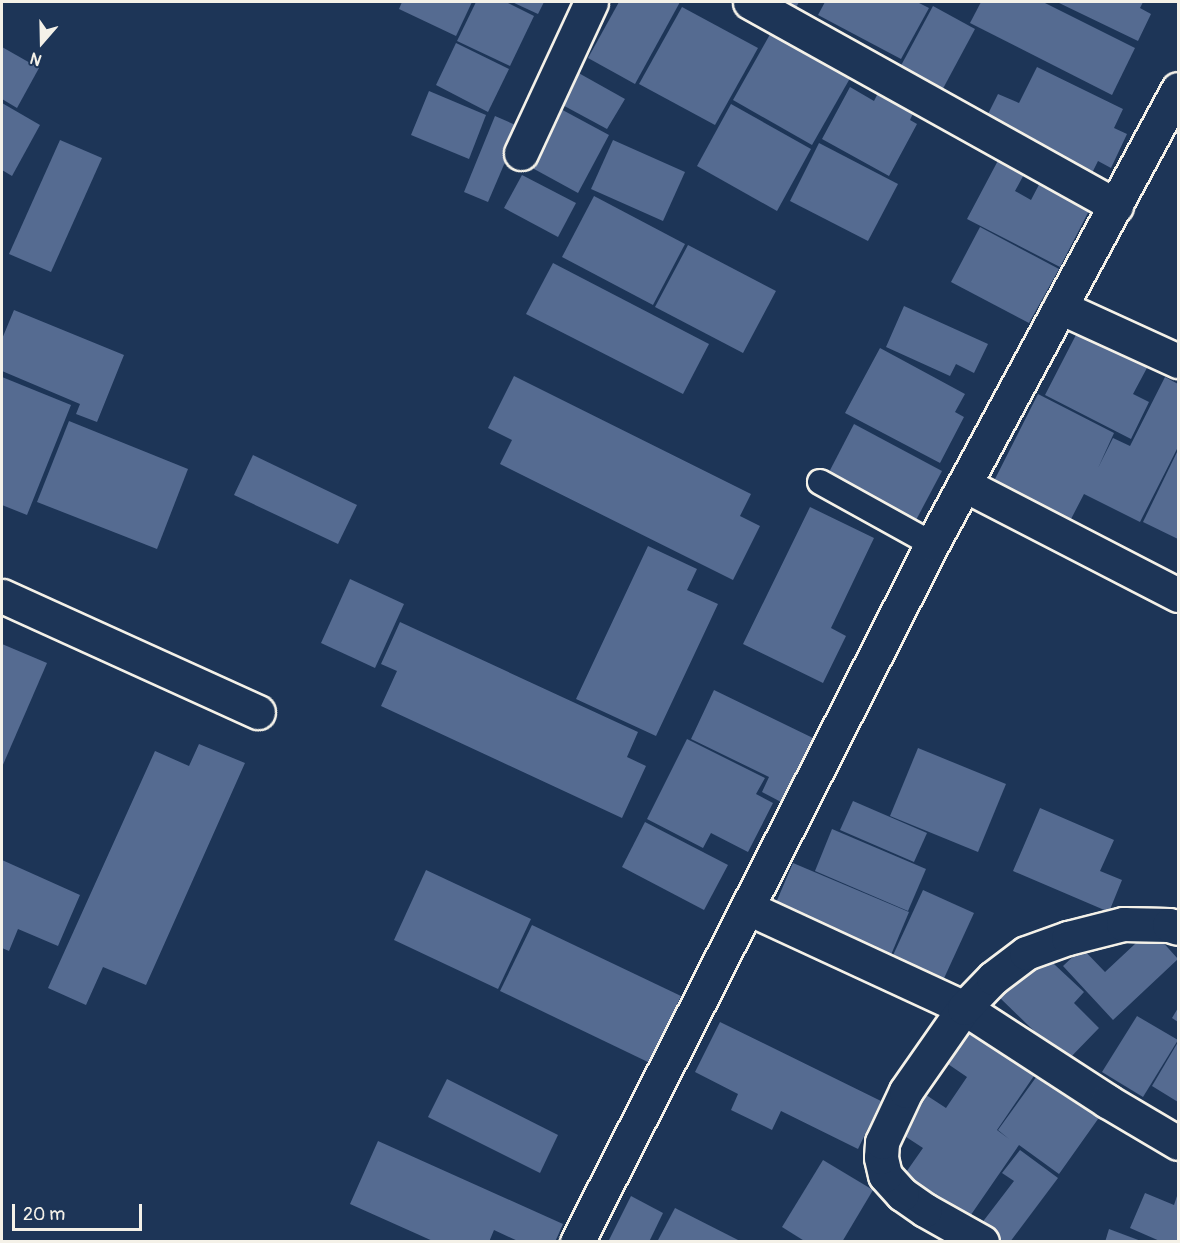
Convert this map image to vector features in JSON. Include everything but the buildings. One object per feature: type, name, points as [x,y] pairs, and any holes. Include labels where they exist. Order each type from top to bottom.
[{"type":"street","points":[[521,153],[591,2]]},
{"type":"street","points":[[750,2],[1116,206]]},
{"type":"street","points":[[577,1242],[932,544],[1179,89]]},
{"type":"street","points":[[1060,307],[1179,362]]},
{"type":"street","points":[[965,485],[1179,595]]},
{"type":"street","points":[[2,596],[258,712]]},
{"type":"street","points":[[748,908],[964,1008],[1107,1101],[1179,1143]]},
{"type":"street","points":[[982,1242],[902,1194],[885,1175],[881,1157],[882,1142],[906,1091],[964,1008],[993,978],[1026,953],[1068,938],[1123,924],[1169,925],[1179,928]]},
{"type":"lane","points":[[820,482],[932,544]]}]
